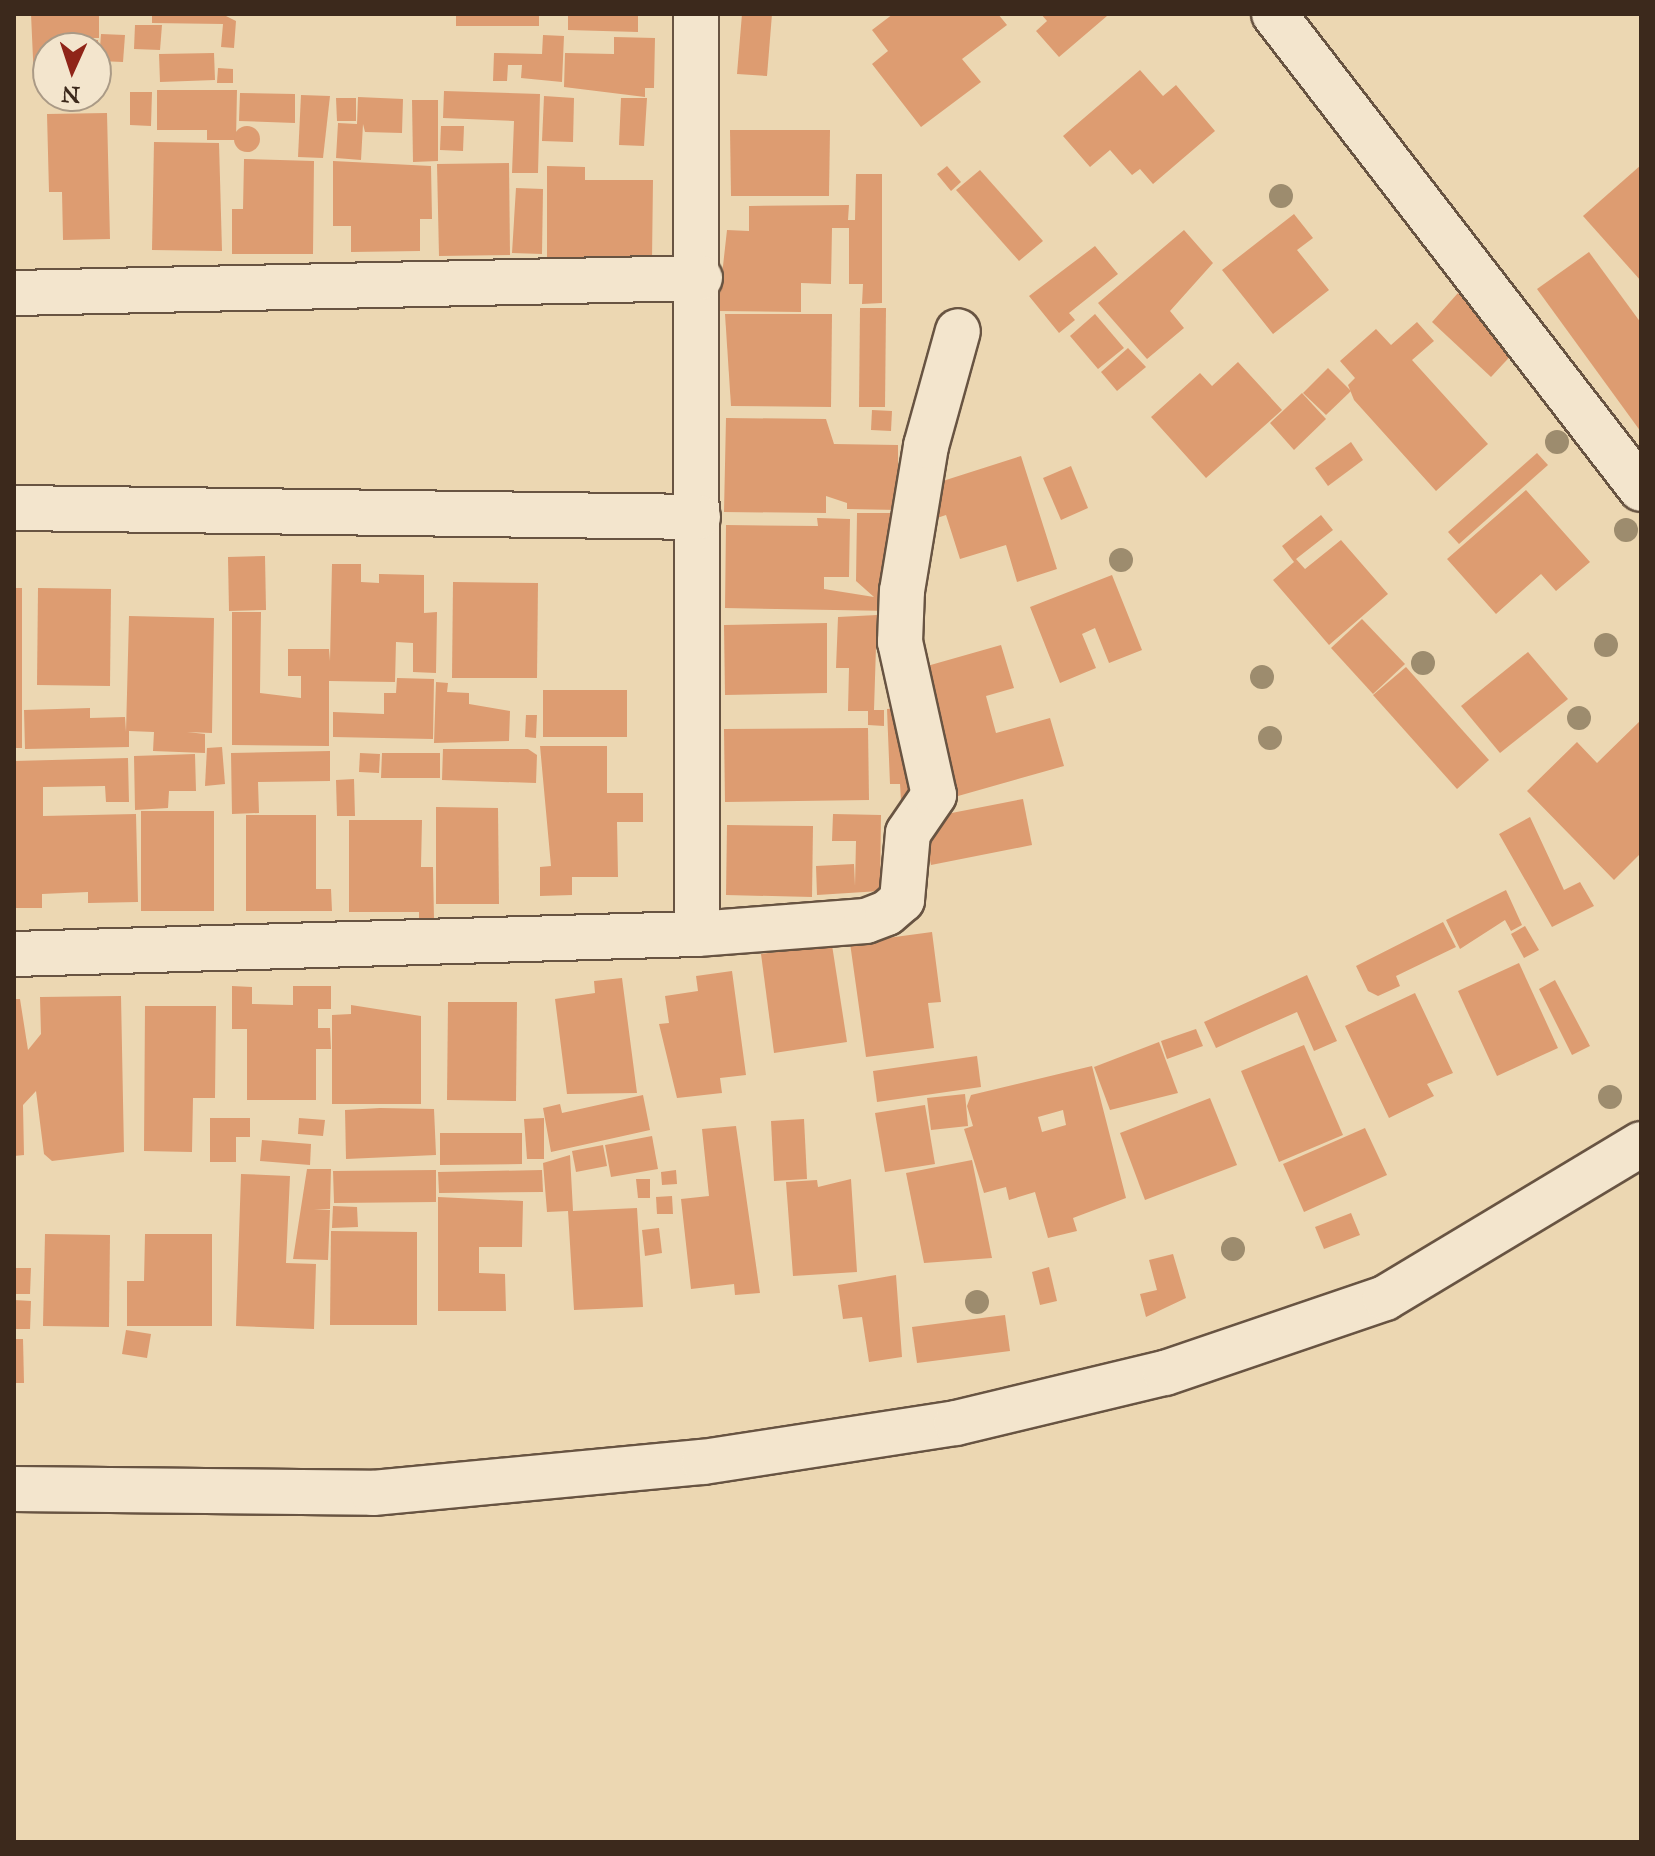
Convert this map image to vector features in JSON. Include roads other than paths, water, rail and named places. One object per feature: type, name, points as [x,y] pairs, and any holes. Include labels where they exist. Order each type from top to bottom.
[{"type":"street","points":[[696,14],[700,278],[697,934]]},
{"type":"street","points":[[1274,14],[1641,489]]},
{"type":"street","points":[[14,293],[700,278]]},
{"type":"street","points":[[14,954],[697,934],[866,921],[902,900],[908,833],[934,795],[900,642],[902,591],[926,446],[958,331]]},
{"type":"street","points":[[14,508],[698,517]]},
{"type":"street","points":[[14,1489],[373,1493],[704,1462],[956,1423],[1165,1373],[1385,1298],[1641,1144]]}]
